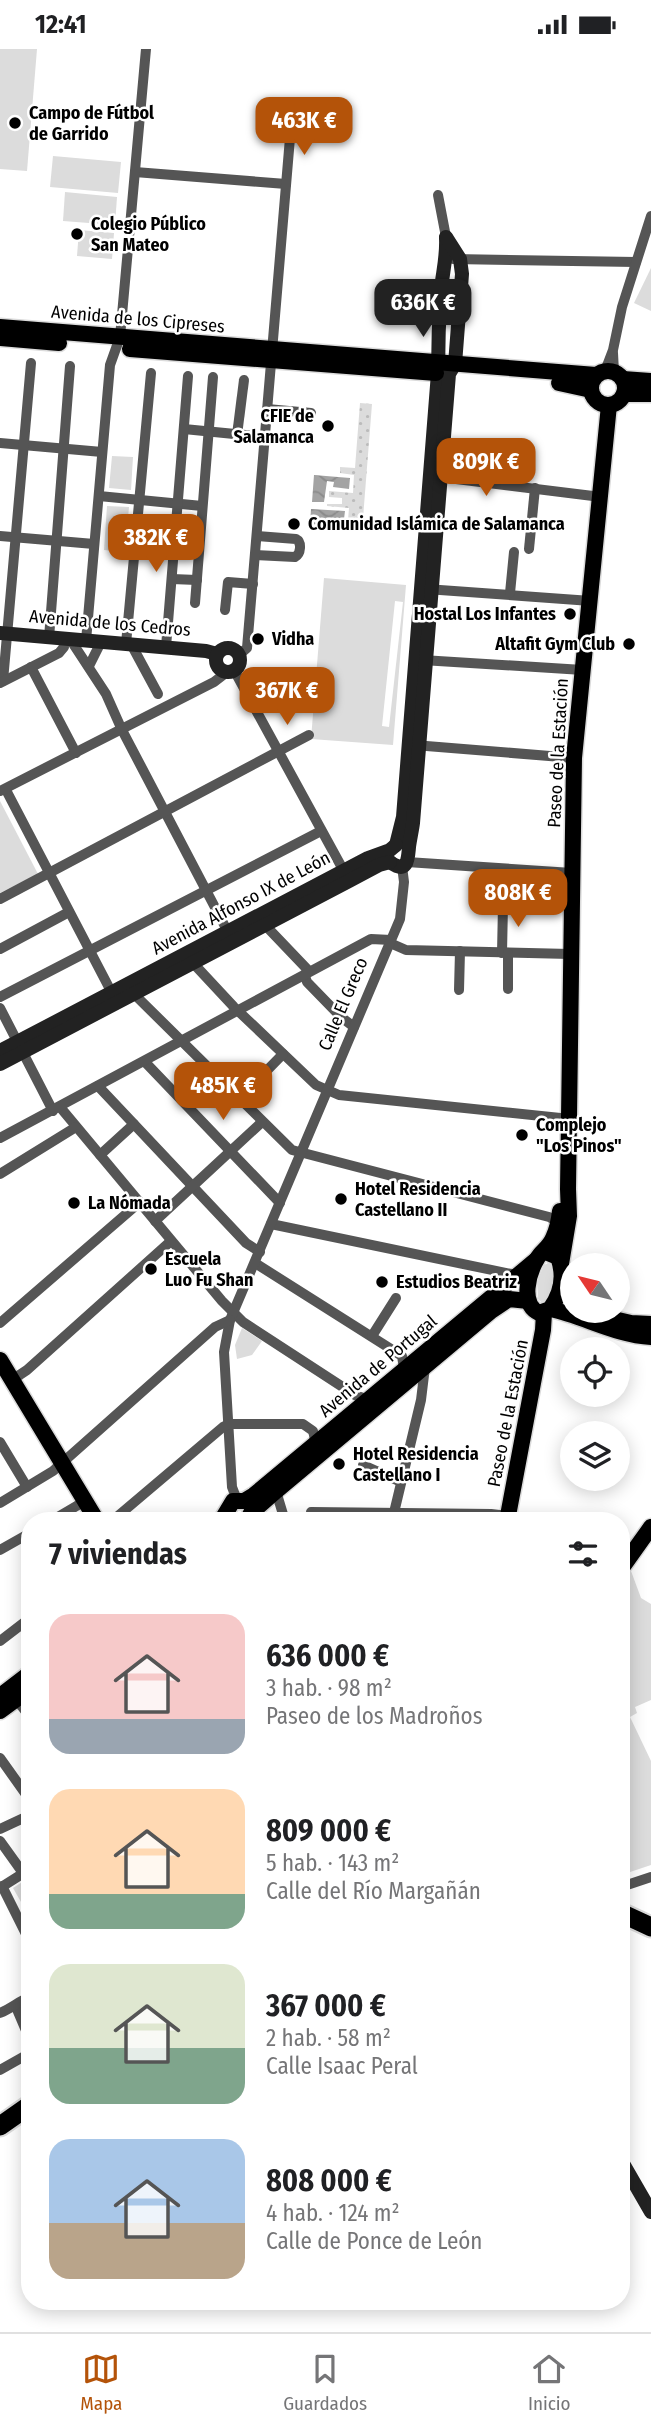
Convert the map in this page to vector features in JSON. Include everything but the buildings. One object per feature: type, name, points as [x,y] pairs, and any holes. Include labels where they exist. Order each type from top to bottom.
[{"type":"highway","points":[[630,1917],[648,1926]]},
{"type":"highway","points":[[630,1925],[648,1926]]},
{"type":"highway","points":[[0,2126],[21,2111]]},
{"type":"highway","points":[[0,2141],[21,2126]]},
{"type":"main road","points":[[426,591],[445,369],[461,274],[446,237]]},
{"type":"main road","name":"Avenida de los Cipreses","points":[[0,327],[118,342],[609,380]]},
{"type":"main road","name":"Avenida de los Cipreses","points":[[0,338],[118,342]]},
{"type":"main road","points":[[426,591],[440,477],[445,369]]},
{"type":"main road","points":[[609,380],[651,381]]},
{"type":"main road","points":[[609,380],[651,394]]},
{"type":"main road","points":[[609,380],[618,402],[609,405],[597,401],[609,380]]},
{"type":"main road","name":"Paseo de la Estación","points":[[563,1253],[569,1216],[574,758],[609,405]]},
{"type":"main road","name":"Calle El Greco","points":[[399,856],[413,823],[414,743],[426,591]]},
{"type":"main road","name":"Avenida de los Cedros","points":[[4,634],[166,647],[217,654]]},
{"type":"main road","points":[[228,648],[243,654],[239,664],[231,671],[217,666],[217,654],[228,648]]},
{"type":"main road","name":"Avenida Alfonso IX de León","points":[[115,997],[134,994],[193,963],[230,937],[265,925],[346,876],[368,857],[399,856]]},
{"type":"main road","name":"Avenida Alfonso IX de León","points":[[0,1064],[20,1047],[346,876]]},
{"type":"main road","name":"Avenida Alfonso IX de León","points":[[0,1051],[20,1047]]},
{"type":"main road","name":"Paseo de la Estación","points":[[528,1301],[528,1285],[541,1256],[554,1237],[568,1189]]},
{"type":"main road","points":[[541,1256],[558,1257],[560,1262]]},
{"type":"main road","name":"Avenida de Portugal","points":[[245,1509],[316,1444],[541,1256]]},
{"type":"main road","points":[[547,1311],[559,1294]]},
{"type":"main road","name":"Avenida de Portugal","points":[[245,1509],[276,1491],[505,1301],[528,1301]]},
{"type":"main road","points":[[528,1301],[533,1310],[571,1314],[618,1332],[651,1337]]},
{"type":"main road","name":"Paseo de la Estación","points":[[508,1512],[547,1311]]},
{"type":"main road","points":[[630,1322],[651,1324]]},
{"type":"main road","points":[[0,1360],[92,1512]]},
{"type":"main road","points":[[227,1512],[229,1504],[245,1509]]},
{"type":"main road","points":[[630,1555],[651,1527]]},
{"type":"main road","points":[[0,1711],[15,1694]]},
{"type":"main road","points":[[630,2176],[651,2213]]},
{"type":"street","points":[[89,666],[94,641],[94,544],[110,365],[118,342],[146,49]]},
{"type":"street","points":[[243,654],[247,648],[253,584],[291,127]]},
{"type":"street","points":[[135,172],[286,184]]},
{"type":"street","points":[[439,195],[446,237]]},
{"type":"street","points":[[609,380],[616,327],[651,216]]},
{"type":"street","points":[[453,259],[636,262]]},
{"type":"street","points":[[31,363],[4,634],[2,682],[62,650],[65,643],[60,639]]},
{"type":"street","points":[[70,366],[57,541],[60,639],[89,666],[112,706],[230,937]]},
{"type":"street","points":[[151,373],[128,644],[143,664],[158,694]]},
{"type":"street","points":[[166,647],[188,376]]},
{"type":"street","points":[[195,603],[213,377]]},
{"type":"street","points":[[237,435],[244,380]]},
{"type":"street","points":[[267,409],[312,413]]},
{"type":"street","points":[[184,429],[265,437]]},
{"type":"street","points":[[0,443],[102,452]]},
{"type":"street","points":[[440,477],[601,497]]},
{"type":"street","points":[[529,549],[536,488]]},
{"type":"street","points":[[99,496],[202,506]]},
{"type":"street","points":[[0,536],[94,544]]},
{"type":"street","points":[[255,555],[295,558],[300,549],[300,543],[296,539],[257,536]]},
{"type":"street","points":[[510,593],[514,552]]},
{"type":"street","points":[[172,579],[197,580]]},
{"type":"street","points":[[225,610],[228,582],[253,584]]},
{"type":"street","points":[[426,591],[510,593],[591,601]]},
{"type":"street","points":[[143,664],[150,646]]},
{"type":"street","points":[[421,662],[583,670]]},
{"type":"street","points":[[31,667],[76,753]]},
{"type":"street","points":[[115,997],[3,790],[214,683],[231,671],[280,751],[346,876]]},
{"type":"street","points":[[0,899],[309,735]]},
{"type":"street","points":[[414,743],[574,758]]},
{"type":"street","points":[[0,997],[321,831]]},
{"type":"street","points":[[399,856],[572,873]]},
{"type":"street","name":"Calle El Greco","points":[[245,1509],[232,1487],[224,1352],[226,1336],[232,1316],[400,919],[404,882],[399,856]]},
{"type":"street","points":[[503,905],[508,989]]},
{"type":"street","points":[[0,949],[69,912]]},
{"type":"street","points":[[265,925],[307,969],[307,982],[354,1027]]},
{"type":"street","points":[[0,1138],[371,939],[391,941],[406,950],[570,954]]},
{"type":"street","points":[[458,990],[460,951]]},
{"type":"street","points":[[193,963],[316,1085],[326,1091],[339,1095],[570,1119]]},
{"type":"street","points":[[134,994],[292,1150],[558,1221]]},
{"type":"street","points":[[0,1008],[56,1109],[76,1127],[140,1202],[232,1316],[355,1395],[368,1400]]},
{"type":"street","points":[[239,1099],[284,1054]]},
{"type":"street","points":[[145,1062],[280,1203]]},
{"type":"street","points":[[98,1086],[258,1257],[402,1356],[404,1369]]},
{"type":"street","points":[[155,1221],[262,1122]]},
{"type":"street","points":[[100,1155],[134,1124]]},
{"type":"street","points":[[0,1174],[76,1127]]},
{"type":"street","points":[[0,1323],[140,1202]]},
{"type":"street","points":[[271,1224],[516,1275]]},
{"type":"street","points":[[12,1380],[171,1241]]},
{"type":"street","points":[[372,1336],[396,1298]]},
{"type":"street","points":[[0,1503],[53,1471],[215,1327],[232,1316]]},
{"type":"street","points":[[215,1327],[226,1336]]},
{"type":"street","points":[[394,1512],[421,1400],[425,1367]]},
{"type":"street","points":[[122,1512],[218,1430],[229,1425],[303,1424],[313,1431],[316,1444]]},
{"type":"street","points":[[0,1442],[27,1487]]},
{"type":"street","points":[[363,1465],[401,1482]]},
{"type":"street","points":[[276,1491],[282,1512]]},
{"type":"street","points":[[66,1512],[85,1501]]},
{"type":"street","points":[[0,1550],[21,1538]]},
{"type":"street","points":[[0,1640],[21,1625]]},
{"type":"street","points":[[0,1758],[21,1787]]},
{"type":"street","points":[[0,1829],[21,1819]]},
{"type":"street","points":[[0,1841],[21,1865]]},
{"type":"street","points":[[21,1874],[1,1887],[21,1925]]},
{"type":"street","points":[[630,1884],[651,1877]]},
{"type":"street","points":[[0,2013],[16,2007],[21,2001]]},
{"type":"street","points":[[16,2007],[21,2019]]},
{"type":"street","points":[[0,2070],[21,2058]]},
{"type":"shaded area","name":"Campo de Fútbol de Garrido","points":[[0,49],[37,49],[27,171],[0,169]]},
{"type":"shaded area","points":[[53,156],[121,162],[118,193],[50,187]]},
{"type":"shaded area","points":[[65,192],[117,197],[115,225],[63,221]]},
{"type":"shaded area","points":[[79,230],[114,233],[112,259],[77,256]]},
{"type":"shaded area","points":[[651,268],[651,311],[634,303]]},
{"type":"shaded area","points":[[360,403],[372,404],[362,531],[347,532],[349,508],[327,504],[342,504],[342,498],[329,497],[329,491],[353,493],[354,475],[340,473],[340,467],[355,468]]},
{"type":"shaded area","points":[[112,456],[133,457],[131,490],[109,488]]},
{"type":"shaded area","points":[[107,506],[129,507],[125,552],[104,550]]},
{"type":"shaded area","points":[[324,578],[406,585],[393,745],[311,739]],"holes":[[[395,601],[403,602],[389,727],[382,726]]]},
{"type":"shaded area","points":[[0,801],[38,874],[0,893]]},
{"type":"shaded area","points":[[550,1262],[554,1285],[550,1295],[542,1303],[538,1299],[537,1281],[544,1265]]},
{"type":"shaded area","points":[[242,1328],[262,1341],[252,1355],[237,1359],[235,1345]]},
{"type":"shaded area","points":[[630,1572],[641,1598],[651,1604],[651,1700],[635,1707],[637,1713],[630,1717]]},
{"type":"shaded area","points":[[630,1717],[651,1761],[651,1865],[630,1872]]},
{"type":"shaded area","points":[[21,1883],[21,1902],[13,1888]]},
{"type":"water","points":[[314,475],[350,478],[349,489],[333,487],[334,482],[327,481],[324,502],[312,502]]},
{"type":"water","points":[[311,509],[345,511],[343,527],[310,524]]},
{"type":"place","name":"Campo de Fútbol de Garrido","points":[[15,123]]},
{"type":"place","name":"Colegio Público San Mateo","points":[[77,234]]},
{"type":"place","name":"CFIE de Salamanca","points":[[328,426]]},
{"type":"place","name":"Comunidad Islámica de Salamanca","points":[[294,524]]},
{"type":"place","name":"Hostal Los Infantes","points":[[570,614]]},
{"type":"place","name":"Vidha","points":[[258,639]]},
{"type":"place","name":"Altafit Gym Club","points":[[629,644]]},
{"type":"place","name":"Complejo \"Los Pinos\"","points":[[522,1135]]},
{"type":"place","name":"Hotel Residencia Castellano II","points":[[341,1199]]},
{"type":"place","name":"La Nómada","points":[[74,1203]]},
{"type":"place","name":"Escuela Luo Fu Shan","points":[[151,1269]]},
{"type":"place","name":"Estudios Beatriz","points":[[382,1282]]},
{"type":"place","name":"Hotel Residencia Castellano I","points":[[339,1464]]}]
